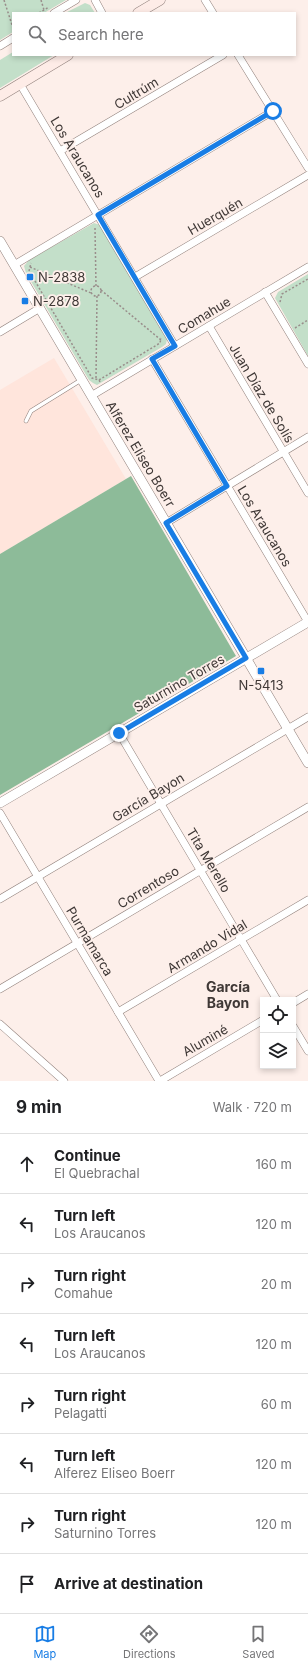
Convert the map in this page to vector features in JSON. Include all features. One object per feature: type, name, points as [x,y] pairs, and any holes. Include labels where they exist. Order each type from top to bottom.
[{"type":"main road","points":[[140,12],[160,0]]},
{"type":"main road","points":[[0,96],[66,56]]},
{"type":"street","points":[[56,12],[76,0]]},
{"type":"street","points":[[95,0],[101,12]]},
{"type":"street","points":[[205,0],[212,12]]},
{"type":"street","points":[[0,46],[12,39]]},
{"type":"street","name":"Cultrúm","points":[[60,152],[221,56]]},
{"type":"street","points":[[239,56],[308,168]]},
{"type":"street","name":"Los Araucanos","points":[[20,84],[175,346]]},
{"type":"street","points":[[14,265],[273,111]]},
{"type":"street","name":"Huerquén","points":[[135,277],[308,175]]},
{"type":"street","name":"Alferez Eliseo Boerr","points":[[0,241],[308,763]]},
{"type":"street","name":"Comahue","points":[[91,396],[308,267]]},
{"type":"street","points":[[265,292],[308,364]]},
{"type":"street","points":[[0,332],[40,308]]},
{"type":"street","name":"Juan Díaz de Solís","points":[[209,326],[308,493]]},
{"type":"street","name":"Los Araucanos","points":[[152,359],[308,622]]},
{"type":"street","points":[[166,523],[308,437]]},
{"type":"street","name":"Saturnino Torres","points":[[0,803],[308,622]]},
{"type":"street","name":"García Bayon","points":[[0,899],[308,717]]},
{"type":"street","name":"Tita Merello","points":[[119,733],[276,997]]},
{"type":"street","name":"Correntoso","points":[[0,988],[308,807]]},
{"type":"street","name":"Purmamarca","points":[[0,813],[159,1081]]},
{"type":"street","name":"Armando Vidal","points":[[118,1012],[308,900]]},
{"type":"street","points":[[296,1001],[308,994]]},
{"type":"street","name":"Aluminé","points":[[159,1081],[260,1022]]},
{"type":"street","points":[[0,1024],[64,1081]]},
{"type":"street","points":[[296,1031],[308,1051]]},
{"type":"lane","points":[[26,422],[33,409],[82,380]]},
{"type":"path","points":[[4,0],[12,25]]},
{"type":"path","points":[[41,0],[44,10]]},
{"type":"path","points":[[92,227],[98,229]]},
{"type":"path","points":[[95,228],[96,286]]},
{"type":"path","points":[[29,271],[31,264]]},
{"type":"path","points":[[30,267],[97,296]]},
{"type":"path","points":[[33,278],[92,378],[99,380],[106,376],[160,343],[162,336]]},
{"type":"path","points":[[280,302],[282,294],[308,279]]},
{"type":"path","points":[[96,286],[161,340]]},
{"type":"path","points":[[91,293],[92,288],[96,286]]},
{"type":"path","points":[[96,379],[97,296],[100,295],[101,290]]},
{"type":"path","points":[[298,333],[295,328],[308,320]]},
{"type":"shaded area","points":[[54,358],[126,479],[0,554],[0,390]]},
{"type":"green space","points":[[0,0],[66,0],[46,12],[12,12],[12,33],[0,40]]},
{"type":"green space","points":[[85,3],[90,5],[94,12],[67,12]]},
{"type":"green space","points":[[12,53],[12,56],[52,56],[0,88],[0,60]]},
{"type":"green space","points":[[94,223],[100,225],[167,339],[166,344],[162,347],[97,385],[89,380],[26,273],[24,266],[29,260]]},
{"type":"green space","points":[[308,274],[308,356],[275,298],[278,292]]},
{"type":"green space","points":[[131,476],[236,656],[0,795],[0,554]]},
{"type":"place","name":"N-2838","points":[[30,277]]},
{"type":"place","name":"N-2878","points":[[25,301]]},
{"type":"place","name":"N-5413","points":[[261,671]]},
{"type":"district","name":"García Bayon","points":[[228,996]]},
{"type":"route","points":[[119,733],[246,658],[166,523],[227,486],[152,359],[175,346],[98,215],[273,111]]}]
